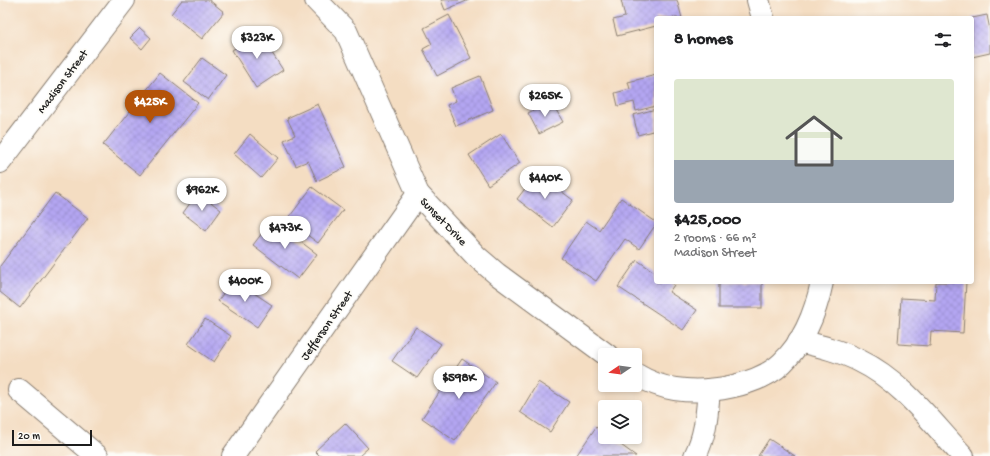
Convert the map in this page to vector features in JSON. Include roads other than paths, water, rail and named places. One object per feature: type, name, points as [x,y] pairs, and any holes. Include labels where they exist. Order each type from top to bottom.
[{"type":"street","name":"Madison Street","points":[[0,162],[124,0]]},
{"type":"street","name":"Sunset Drive","points":[[316,0],[346,31],[418,194],[476,256],[497,274],[598,349]]},
{"type":"street","points":[[758,0],[762,16]]},
{"type":"street","name":"Jefferson Street","points":[[234,456],[418,194]]},
{"type":"street","points":[[642,377],[656,384],[675,389],[709,390],[748,382],[766,375],[782,364],[799,341],[812,319],[821,284]]},
{"type":"street","points":[[799,341],[837,351],[861,361],[878,371],[902,391],[963,456]]},
{"type":"street","points":[[19,390],[98,456]]},
{"type":"street","points":[[695,456],[700,447],[705,426],[709,390]]}]
